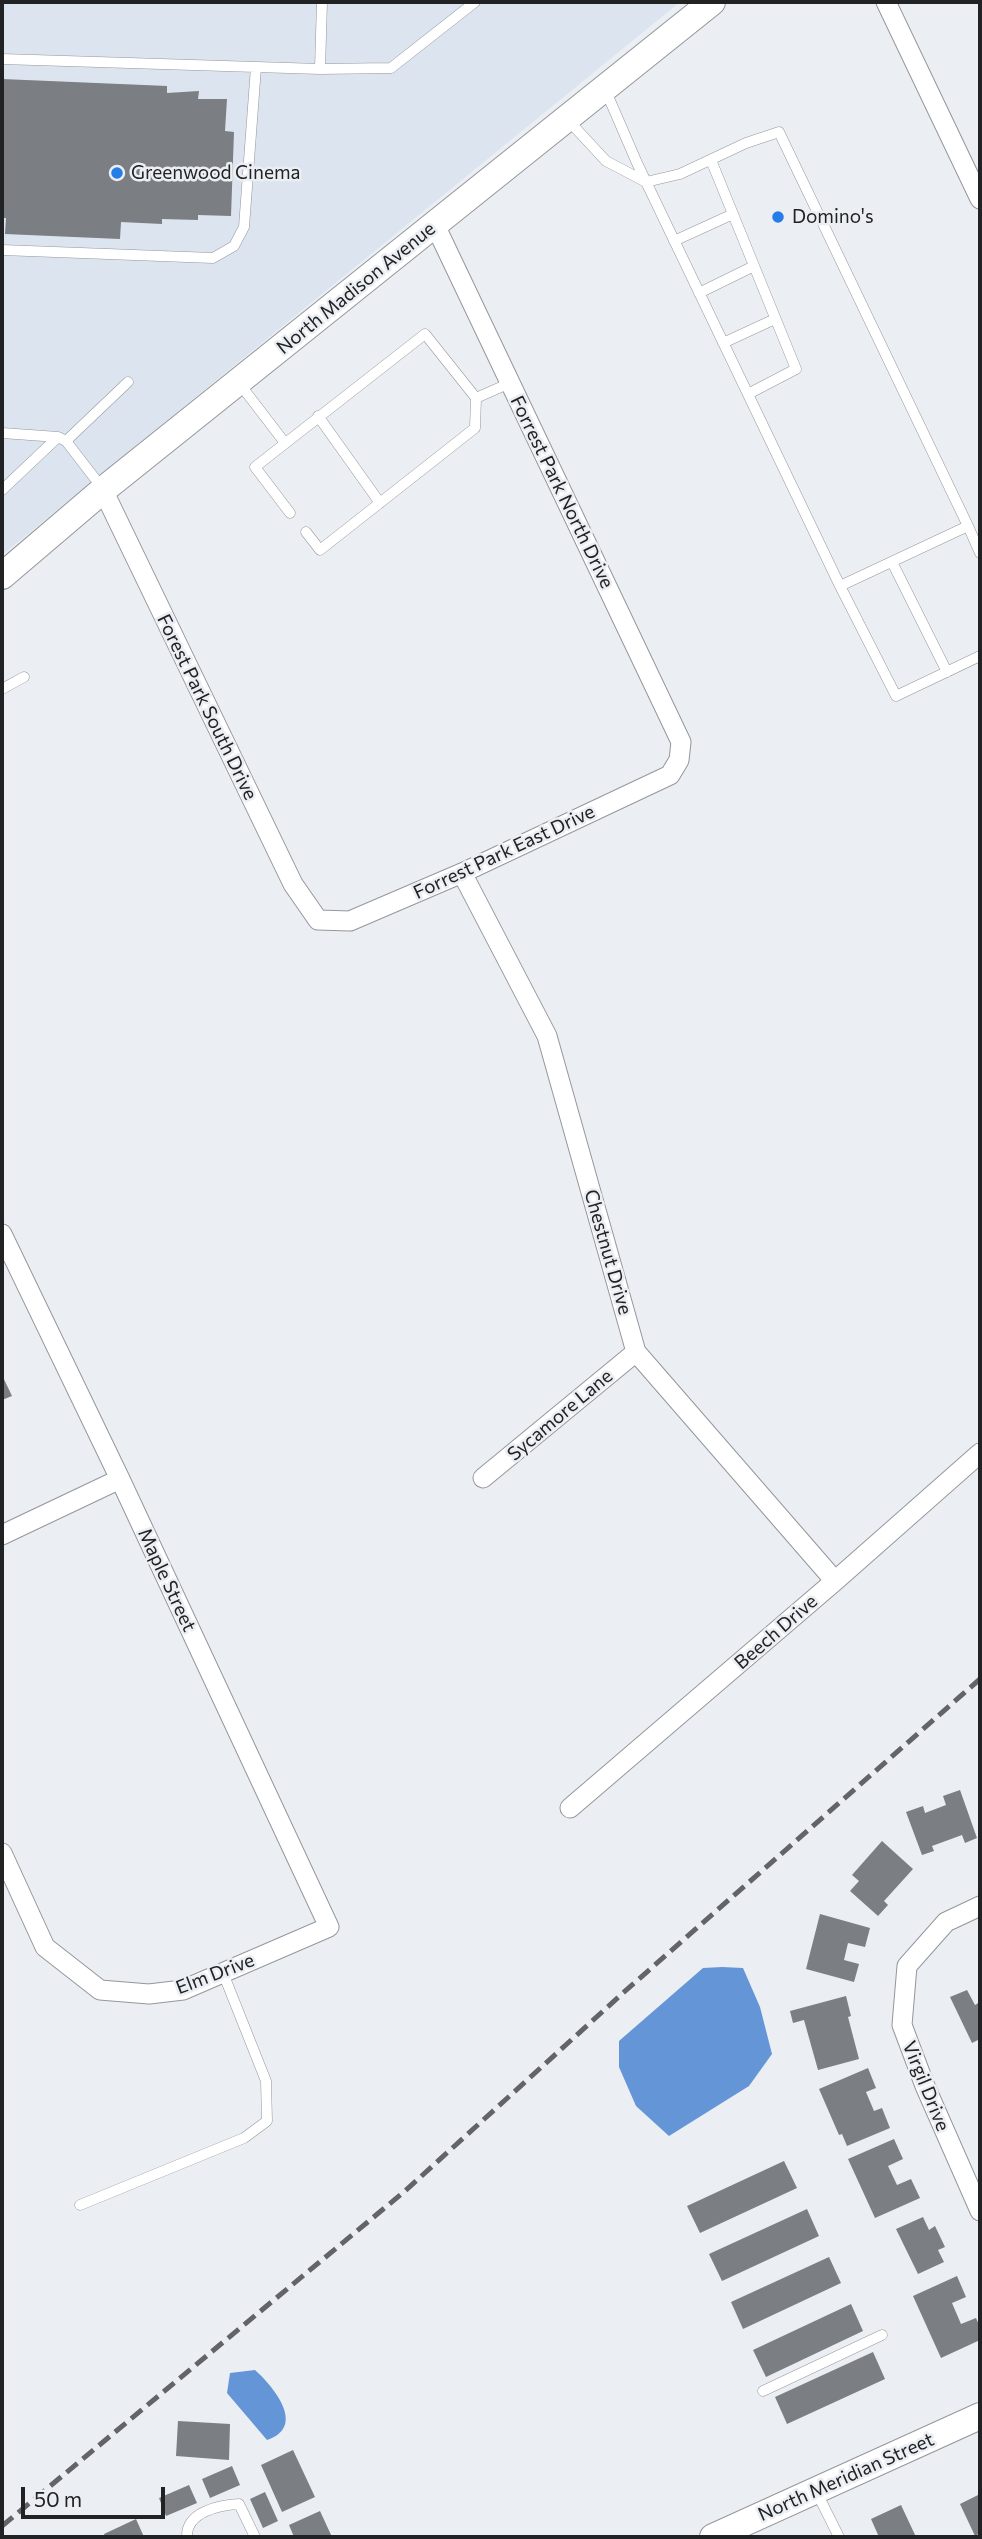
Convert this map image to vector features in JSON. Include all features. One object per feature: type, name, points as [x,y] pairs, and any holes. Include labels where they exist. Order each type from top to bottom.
[{"type":"main road","name":"North Madison Avenue","points":[[2,576],[103,490],[712,2]]},
{"type":"main road","name":"North Meridian Street","points":[[713,2537],[980,2416]]},
{"type":"street","points":[[886,2],[980,199]]},
{"type":"street","name":"Forrest Park North Drive","points":[[435,225],[681,742],[680,760]]},
{"type":"street","name":"Forest Park South Drive","points":[[103,490],[293,884],[318,920]]},
{"type":"street","name":"Forrest Park East Drive","points":[[318,920],[350,920],[462,873],[670,775],[680,760]]},
{"type":"street","name":"Chestnut Drive","points":[[462,873],[547,1036],[636,1352],[835,1581]]},
{"type":"street","name":"Maple Street","points":[[2,1234],[120,1479],[329,1927]]},
{"type":"street","name":"Sycamore Lane","points":[[484,1478],[636,1352]]},
{"type":"street","name":"Beech Drive","points":[[570,1808],[980,1453]]},
{"type":"street","points":[[2,1535],[120,1479]]},
{"type":"street","name":"Elm Drive","points":[[2,1853],[45,1947],[100,1990],[149,1994],[183,1990],[329,1927]]},
{"type":"street","name":"Virgil Drive","points":[[979,1906],[946,1922],[907,1966],[902,2025],[925,2086],[980,2211]]},
{"type":"lane","points":[[320,69],[322,2]]},
{"type":"lane","points":[[2,59],[320,69],[391,68],[475,2]]},
{"type":"lane","points":[[2,250],[213,258],[234,246],[244,228],[256,67]]},
{"type":"lane","points":[[605,89],[674,241],[896,696],[980,656]]},
{"type":"lane","points":[[567,119],[606,161],[646,181],[680,174],[746,143],[779,132],[980,552]]},
{"type":"lane","points":[[711,160],[796,369],[748,394]]},
{"type":"lane","points":[[674,241],[733,214]]},
{"type":"lane","points":[[699,293],[754,266]]},
{"type":"lane","points":[[723,343],[775,319]]},
{"type":"lane","points":[[290,513],[255,467],[425,334],[476,398],[475,428],[320,550],[306,532]]},
{"type":"lane","points":[[2,490],[128,382]]},
{"type":"lane","points":[[238,382],[285,443]]},
{"type":"lane","points":[[476,398],[510,383]]},
{"type":"lane","points":[[318,416],[380,503]]},
{"type":"lane","points":[[2,433],[62,439],[103,490]]},
{"type":"lane","points":[[840,586],[968,526]]},
{"type":"lane","points":[[892,562],[947,672]]},
{"type":"lane","points":[[2,689],[24,677]]},
{"type":"lane","points":[[80,2206],[244,2138],[267,2121],[267,2081],[223,1973]]},
{"type":"lane","points":[[763,2391],[882,2335]]},
{"type":"lane","points":[[816,2490],[839,2537]]},
{"type":"lane","points":[[187,2537],[186,2533],[196,2516],[220,2505],[239,2504],[256,2537]]},
{"type":"shaded area","points":[[2,2],[680,2],[2,555]]},
{"type":"water","points":[[703,1968],[743,1968],[760,2007],[772,2054],[749,2086],[669,2136],[636,2106],[619,2067],[619,2041]]},
{"type":"water","points":[[255,2370],[278,2396],[286,2417],[285,2426],[279,2434],[267,2440],[227,2393],[230,2373]]},
{"type":"building","name":"Greenwood Cinema","points":[[2,79],[167,86],[167,93],[199,91],[198,99],[227,99],[225,131],[234,132],[231,216],[198,215],[198,220],[162,219],[162,224],[121,222],[120,239],[5,234],[6,218],[2,218]]},
{"type":"building","points":[[2,1375],[12,1396],[2,1400]]},
{"type":"building","points":[[960,1790],[977,1838],[965,1843],[962,1835],[932,1846],[934,1851],[922,1855],[906,1812],[923,1806],[925,1813],[946,1805],[943,1796]]},
{"type":"building","points":[[882,1841],[913,1869],[884,1901],[888,1905],[878,1916],[850,1891],[859,1881],[852,1875]]},
{"type":"building","points":[[820,1914],[870,1928],[865,1947],[848,1943],[844,1960],[859,1964],[854,1982],[806,1969]]},
{"type":"building","points":[[967,1990],[975,2005],[980,2002],[980,2039],[972,2043],[950,1997]]},
{"type":"building","points":[[846,1996],[851,2016],[848,2017],[859,2059],[818,2070],[804,2020],[793,2023],[790,2011]]},
{"type":"building","points":[[868,2068],[876,2088],[866,2092],[874,2111],[882,2108],[890,2128],[847,2146],[842,2134],[839,2135],[819,2089]]},
{"type":"building","points":[[894,2139],[903,2159],[888,2166],[897,2185],[911,2179],[920,2198],[875,2218],[848,2159]]},
{"type":"building","points":[[784,2161],[797,2188],[700,2233],[687,2206]]},
{"type":"building","points":[[807,2209],[819,2236],[722,2281],[709,2254]]},
{"type":"building","points":[[923,2217],[929,2230],[935,2226],[945,2247],[938,2250],[944,2262],[918,2274],[896,2229]]},
{"type":"building","points":[[829,2257],[841,2283],[743,2329],[731,2302]]},
{"type":"building","points":[[957,2276],[966,2297],[952,2303],[961,2324],[976,2318],[980,2327],[980,2340],[941,2358],[913,2296]]},
{"type":"building","points":[[851,2304],[863,2331],[766,2377],[753,2350]]},
{"type":"building","points":[[873,2352],[885,2379],[787,2424],[775,2397]]},
{"type":"building","points":[[178,2421],[230,2424],[229,2460],[176,2456]]},
{"type":"building","points":[[293,2450],[315,2497],[282,2512],[261,2465]]},
{"type":"building","points":[[232,2466],[240,2485],[210,2498],[202,2479]]},
{"type":"building","points":[[189,2485],[197,2503],[166,2516],[159,2498]]},
{"type":"building","points":[[265,2492],[278,2521],[263,2528],[250,2499]]},
{"type":"building","points":[[980,2494],[980,2533],[975,2536],[960,2504]]},
{"type":"building","points":[[901,2505],[916,2537],[879,2537],[871,2519]]},
{"type":"building","points":[[320,2511],[332,2537],[294,2537],[289,2525]]},
{"type":"building","points":[[136,2519],[144,2537],[105,2537],[104,2534]]},
{"type":"railway","points":[[2,2526],[405,2191],[623,1993],[980,1679]]},
{"type":"place","name":"Greenwood Cinema","points":[[117,173]]},
{"type":"place","name":"Domino's","points":[[778,217]]}]
